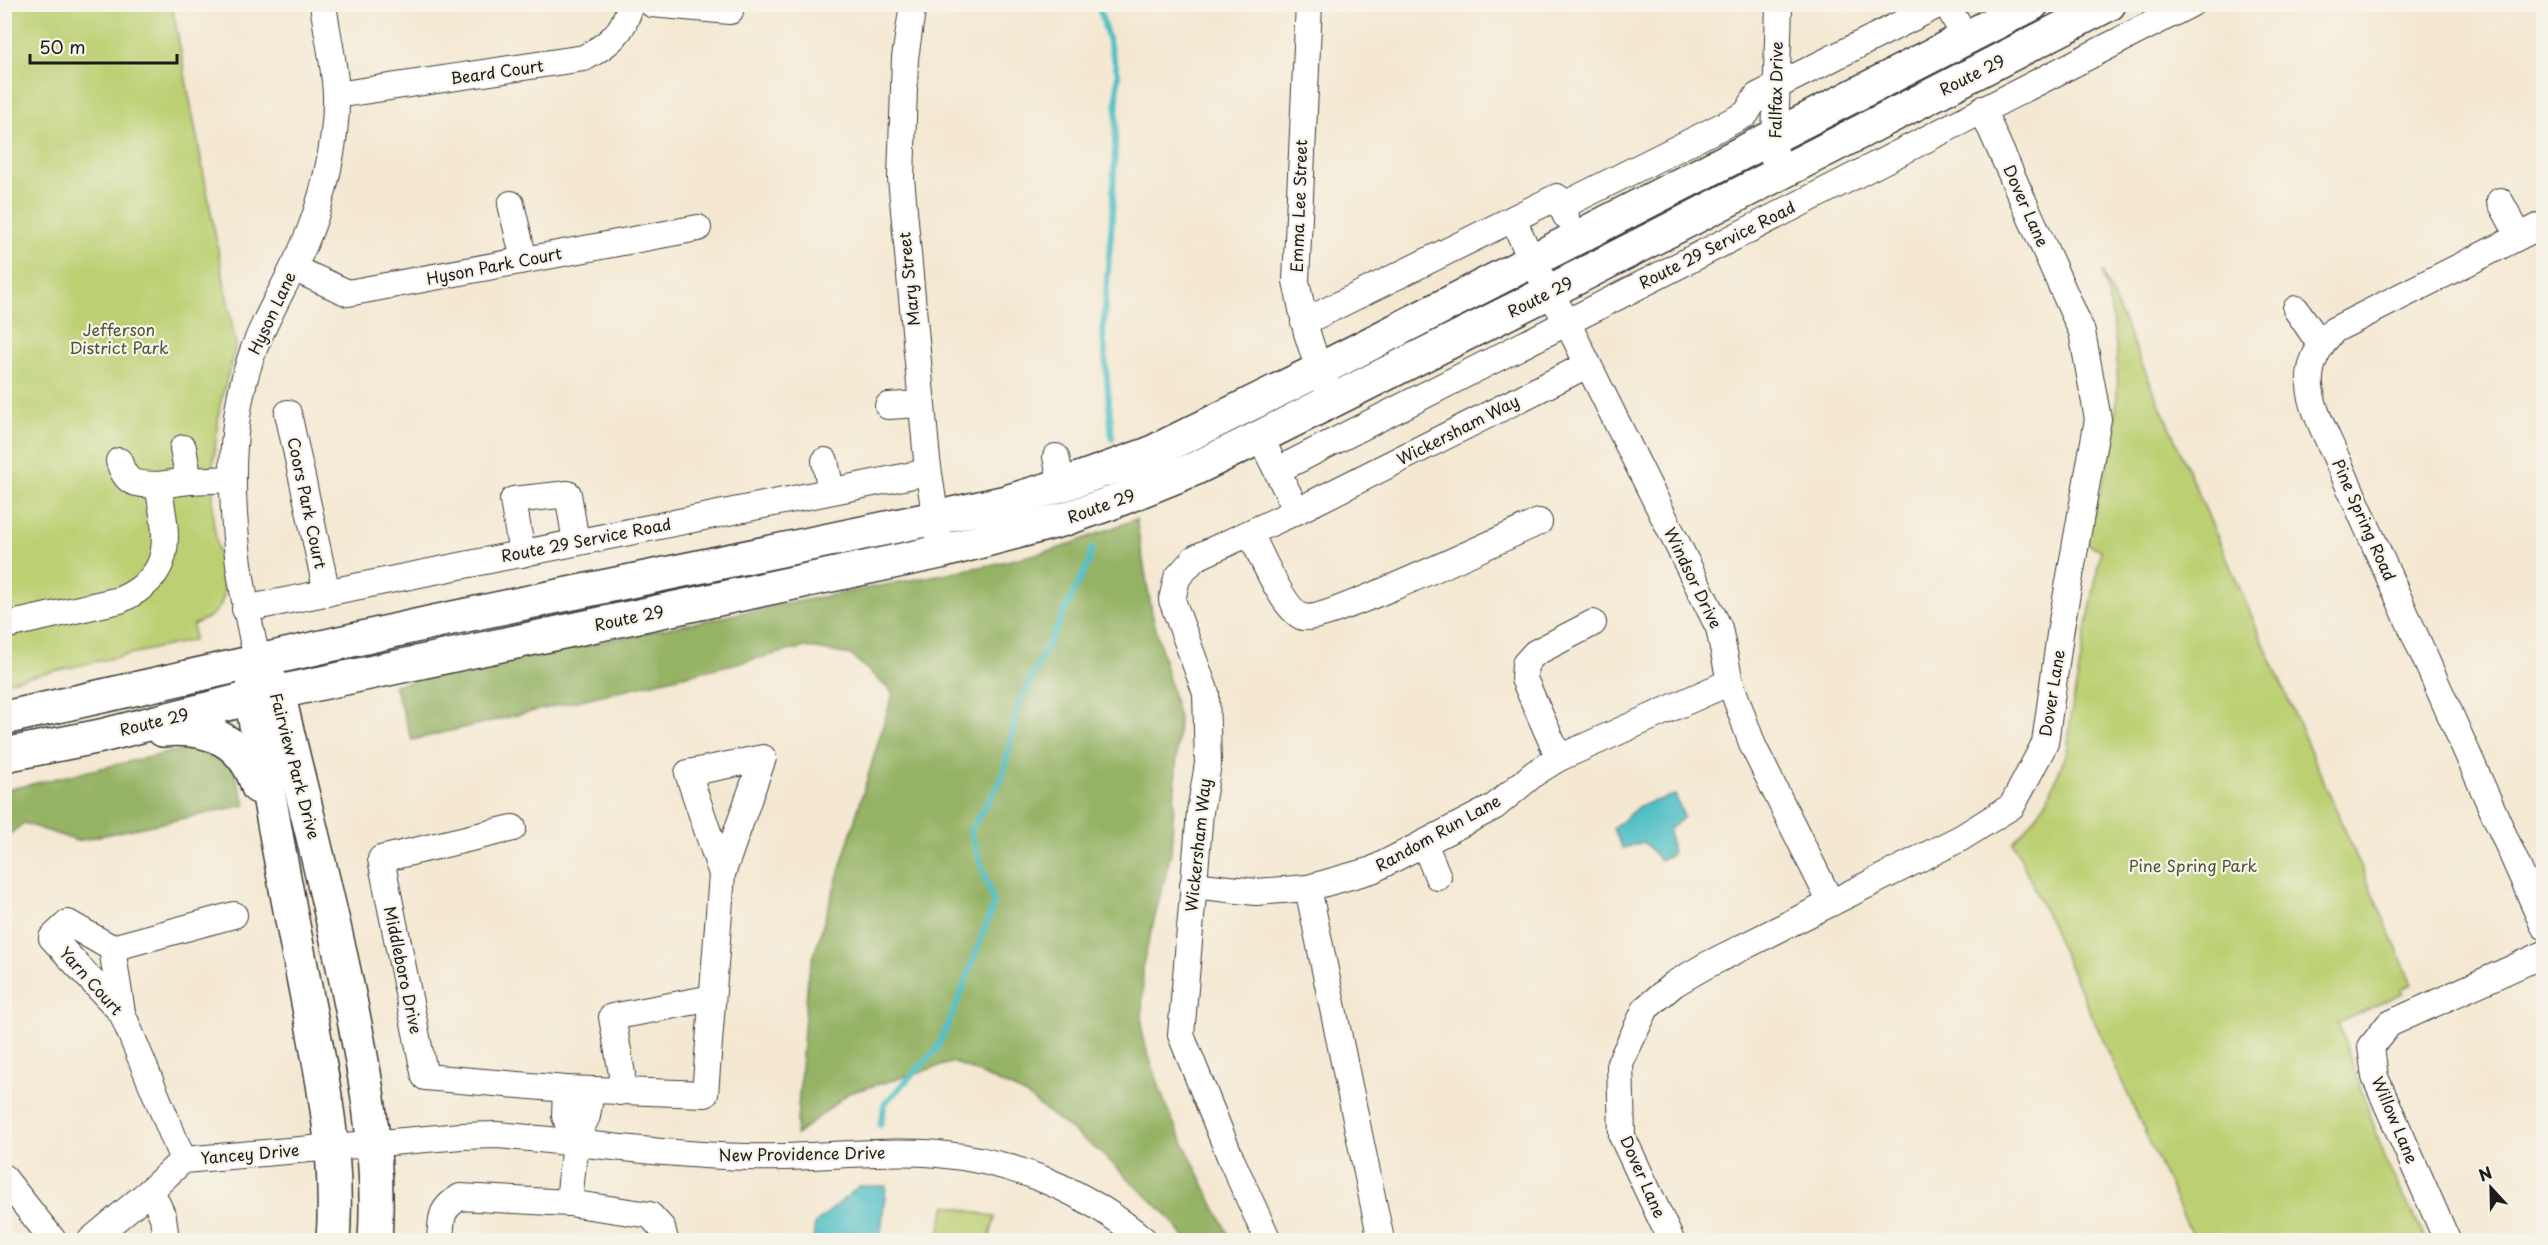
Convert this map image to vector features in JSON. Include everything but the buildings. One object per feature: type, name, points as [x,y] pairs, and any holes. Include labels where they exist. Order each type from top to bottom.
[{"type":"main road","name":"Route 29","points":[[4,718],[433,622],[935,518],[1059,471],[1149,454],[1319,370],[2032,4]]},
{"type":"main road","name":"Route 29","points":[[4,755],[101,736],[371,673],[940,552],[1065,519],[1108,504],[1194,469],[1550,292],[1774,176],[2073,13],[2109,4]]},
{"type":"main road","name":"Fairview Park Drive","points":[[258,662],[265,696],[284,878],[322,1068],[335,1189],[333,1240]]},
{"type":"main road","points":[[322,872],[301,740],[305,718],[326,694],[371,673]]},
{"type":"main road","name":"Fairview Park Drive","points":[[265,696],[322,872],[358,1036],[374,1144],[375,1240]]},
{"type":"main road","points":[[101,736],[195,730],[228,742],[240,752],[255,780],[284,878]]},
{"type":"street","name":"Hyson Lane","points":[[258,662],[245,609],[232,479],[237,418],[249,362],[316,213],[325,178],[336,95],[323,4]]},
{"type":"street","name":"Beard Court","points":[[336,95],[584,58],[608,45],[627,21],[630,4]]},
{"type":"street","points":[[652,4],[730,12]]},
{"type":"street","name":"Mary Street","points":[[913,4],[905,58],[901,178],[913,242],[921,404],[934,464],[935,518],[940,552]]},
{"type":"street","name":"Emma Lee Street","points":[[1309,4],[1296,281],[1304,322],[1319,370],[1334,400]]},
{"type":"street","name":"Fallfax Drive","points":[[1774,176],[1779,4]]},
{"type":"street","points":[[1562,206],[1746,114],[1757,96],[1940,4]]},
{"type":"street","points":[[1947,4],[1965,38]]},
{"type":"street","name":"Route 29 Service Road","points":[[1278,470],[2191,4]]},
{"type":"street","points":[[2073,13],[2089,55]]},
{"type":"street","name":"Dover Lane","points":[[1671,1240],[1622,1136],[1620,1063],[1646,1008],[1674,984],[1961,838],[2012,806],[2045,743],[2061,627],[2098,419],[2082,332],[1982,109]]},
{"type":"street","points":[[1640,168],[1655,198]]},
{"type":"street","points":[[1304,322],[1557,197],[1577,238]]},
{"type":"street","points":[[2500,201],[2519,237]]},
{"type":"street","points":[[511,204],[524,260]]},
{"type":"street","name":"Windsor Drive","points":[[1513,219],[1532,261],[1567,322],[1719,628],[1730,682],[1753,746],[1831,903]]},
{"type":"street","points":[[2296,309],[2320,344],[2334,330],[2544,224]]},
{"type":"street","name":"Hyson Park Court","points":[[293,268],[348,293],[698,228]]},
{"type":"street","name":"Pine Spring Road","points":[[2320,344],[2313,357],[2309,373],[2309,390],[2315,407],[2544,926]]},
{"type":"street","name":"Wickersham Way","points":[[1268,1240],[1231,1159],[1181,1035],[1192,885],[1208,764],[1206,693],[1172,600],[1177,578],[1195,558],[1298,511],[1587,364]]},
{"type":"street","points":[[888,406],[921,404]]},
{"type":"street","name":"Coors Park Court","points":[[288,413],[327,593]]},
{"type":"street","points":[[1260,437],[1298,511]]},
{"type":"street","points":[[183,448],[189,481]]},
{"type":"street","points":[[119,461],[127,478],[137,484],[232,479]]},
{"type":"street","points":[[825,461],[831,491]]},
{"type":"street","name":"Route 29 Service Road","points":[[245,609],[831,491],[934,464]]},
{"type":"street","points":[[12,624],[120,600],[135,593],[146,583],[161,562],[165,549],[164,519],[158,484]]},
{"type":"street","points":[[522,554],[513,500],[568,494],[576,542]]},
{"type":"street","points":[[1250,533],[1290,609],[1303,617],[1315,617],[1354,604],[1539,522]]},
{"type":"street","points":[[1559,758],[1524,678],[1525,664],[1535,653],[1593,623]]},
{"type":"street","name":"Random Run Lane","points":[[1192,885],[1256,892],[1308,888],[1372,870],[1494,807],[1535,773],[1559,758],[1730,682]]},
{"type":"street","name":"Middleboro Drive","points":[[513,828],[381,859],[425,1077],[578,1090]]},
{"type":"street","points":[[1424,843],[1438,877]]},
{"type":"street","points":[[569,1203],[575,1142],[565,1116],[578,1090],[705,1094],[722,874]]},
{"type":"street","points":[[1308,888],[1381,1240]]},
{"type":"street","points":[[122,1013],[112,948],[234,915]]},
{"type":"street","name":"Yarn Court","points":[[112,948],[68,923],[52,938],[122,1013],[183,1160]]},
{"type":"street","name":"Willow Lane","points":[[2447,1240],[2375,1077],[2371,1047],[2390,1024],[2544,954]]},
{"type":"street","points":[[620,1092],[622,1074],[612,1017],[712,998]]},
{"type":"street","name":"New Providence Drive","points":[[332,1147],[461,1136],[497,1136],[745,1157],[797,1158],[887,1153],[936,1154],[980,1160],[1018,1170],[1055,1184],[1099,1208],[1143,1240]]},
{"type":"street","name":"Yancey Drive","points":[[92,1240],[183,1160],[332,1147]]},
{"type":"street","points":[[4,1178],[53,1240]]},
{"type":"street","points":[[151,1190],[164,1218],[166,1240]]},
{"type":"street","points":[[440,1240],[442,1217],[447,1206],[460,1197],[569,1203],[650,1215],[662,1228],[665,1240]]},
{"type":"green space","name":"Jefferson District Park","points":[[4,5],[172,5],[236,345],[220,405],[213,466],[213,519],[224,591],[218,609],[193,625],[194,640],[5,682]]},
{"type":"green space","name":"Pine Spring Park","points":[[2102,272],[2412,984],[2401,989],[2403,993],[2338,1023],[2387,1164],[2426,1240],[2194,1240],[2013,842],[2047,801],[2067,752],[2072,708],[2101,550],[2086,543],[2111,449],[2117,394],[2117,353]]},
{"type":"green space","points":[[1136,519],[1152,613],[1179,719],[1171,853],[1143,964],[1142,1036],[1167,1109],[1231,1240],[1186,1240],[1167,1215],[1101,1153],[1023,1093],[954,1062],[849,1093],[796,1135],[808,975],[893,693],[851,655],[805,647],[412,740],[394,685],[775,606],[990,565],[1057,549]]},
{"type":"green space","points":[[189,748],[221,755],[233,769],[246,805],[77,841],[24,823],[5,838],[5,790]]},
{"type":"green space","points":[[946,1205],[995,1217],[989,1240],[937,1240]]},
{"type":"water","points":[[1675,795],[1684,817],[1669,830],[1672,854],[1660,860],[1644,842],[1623,848],[1613,829],[1639,806]]},
{"type":"water","points":[[859,1186],[886,1186],[880,1240],[813,1240],[815,1224]]},
{"type":"waterway","points":[[1098,4],[1118,73],[1112,220],[1103,331],[1112,439]]},
{"type":"waterway","points":[[880,1125],[885,1103],[937,1049],[959,999],[994,903],[970,831],[1002,779],[1019,703],[1089,562],[1092,548]]}]
